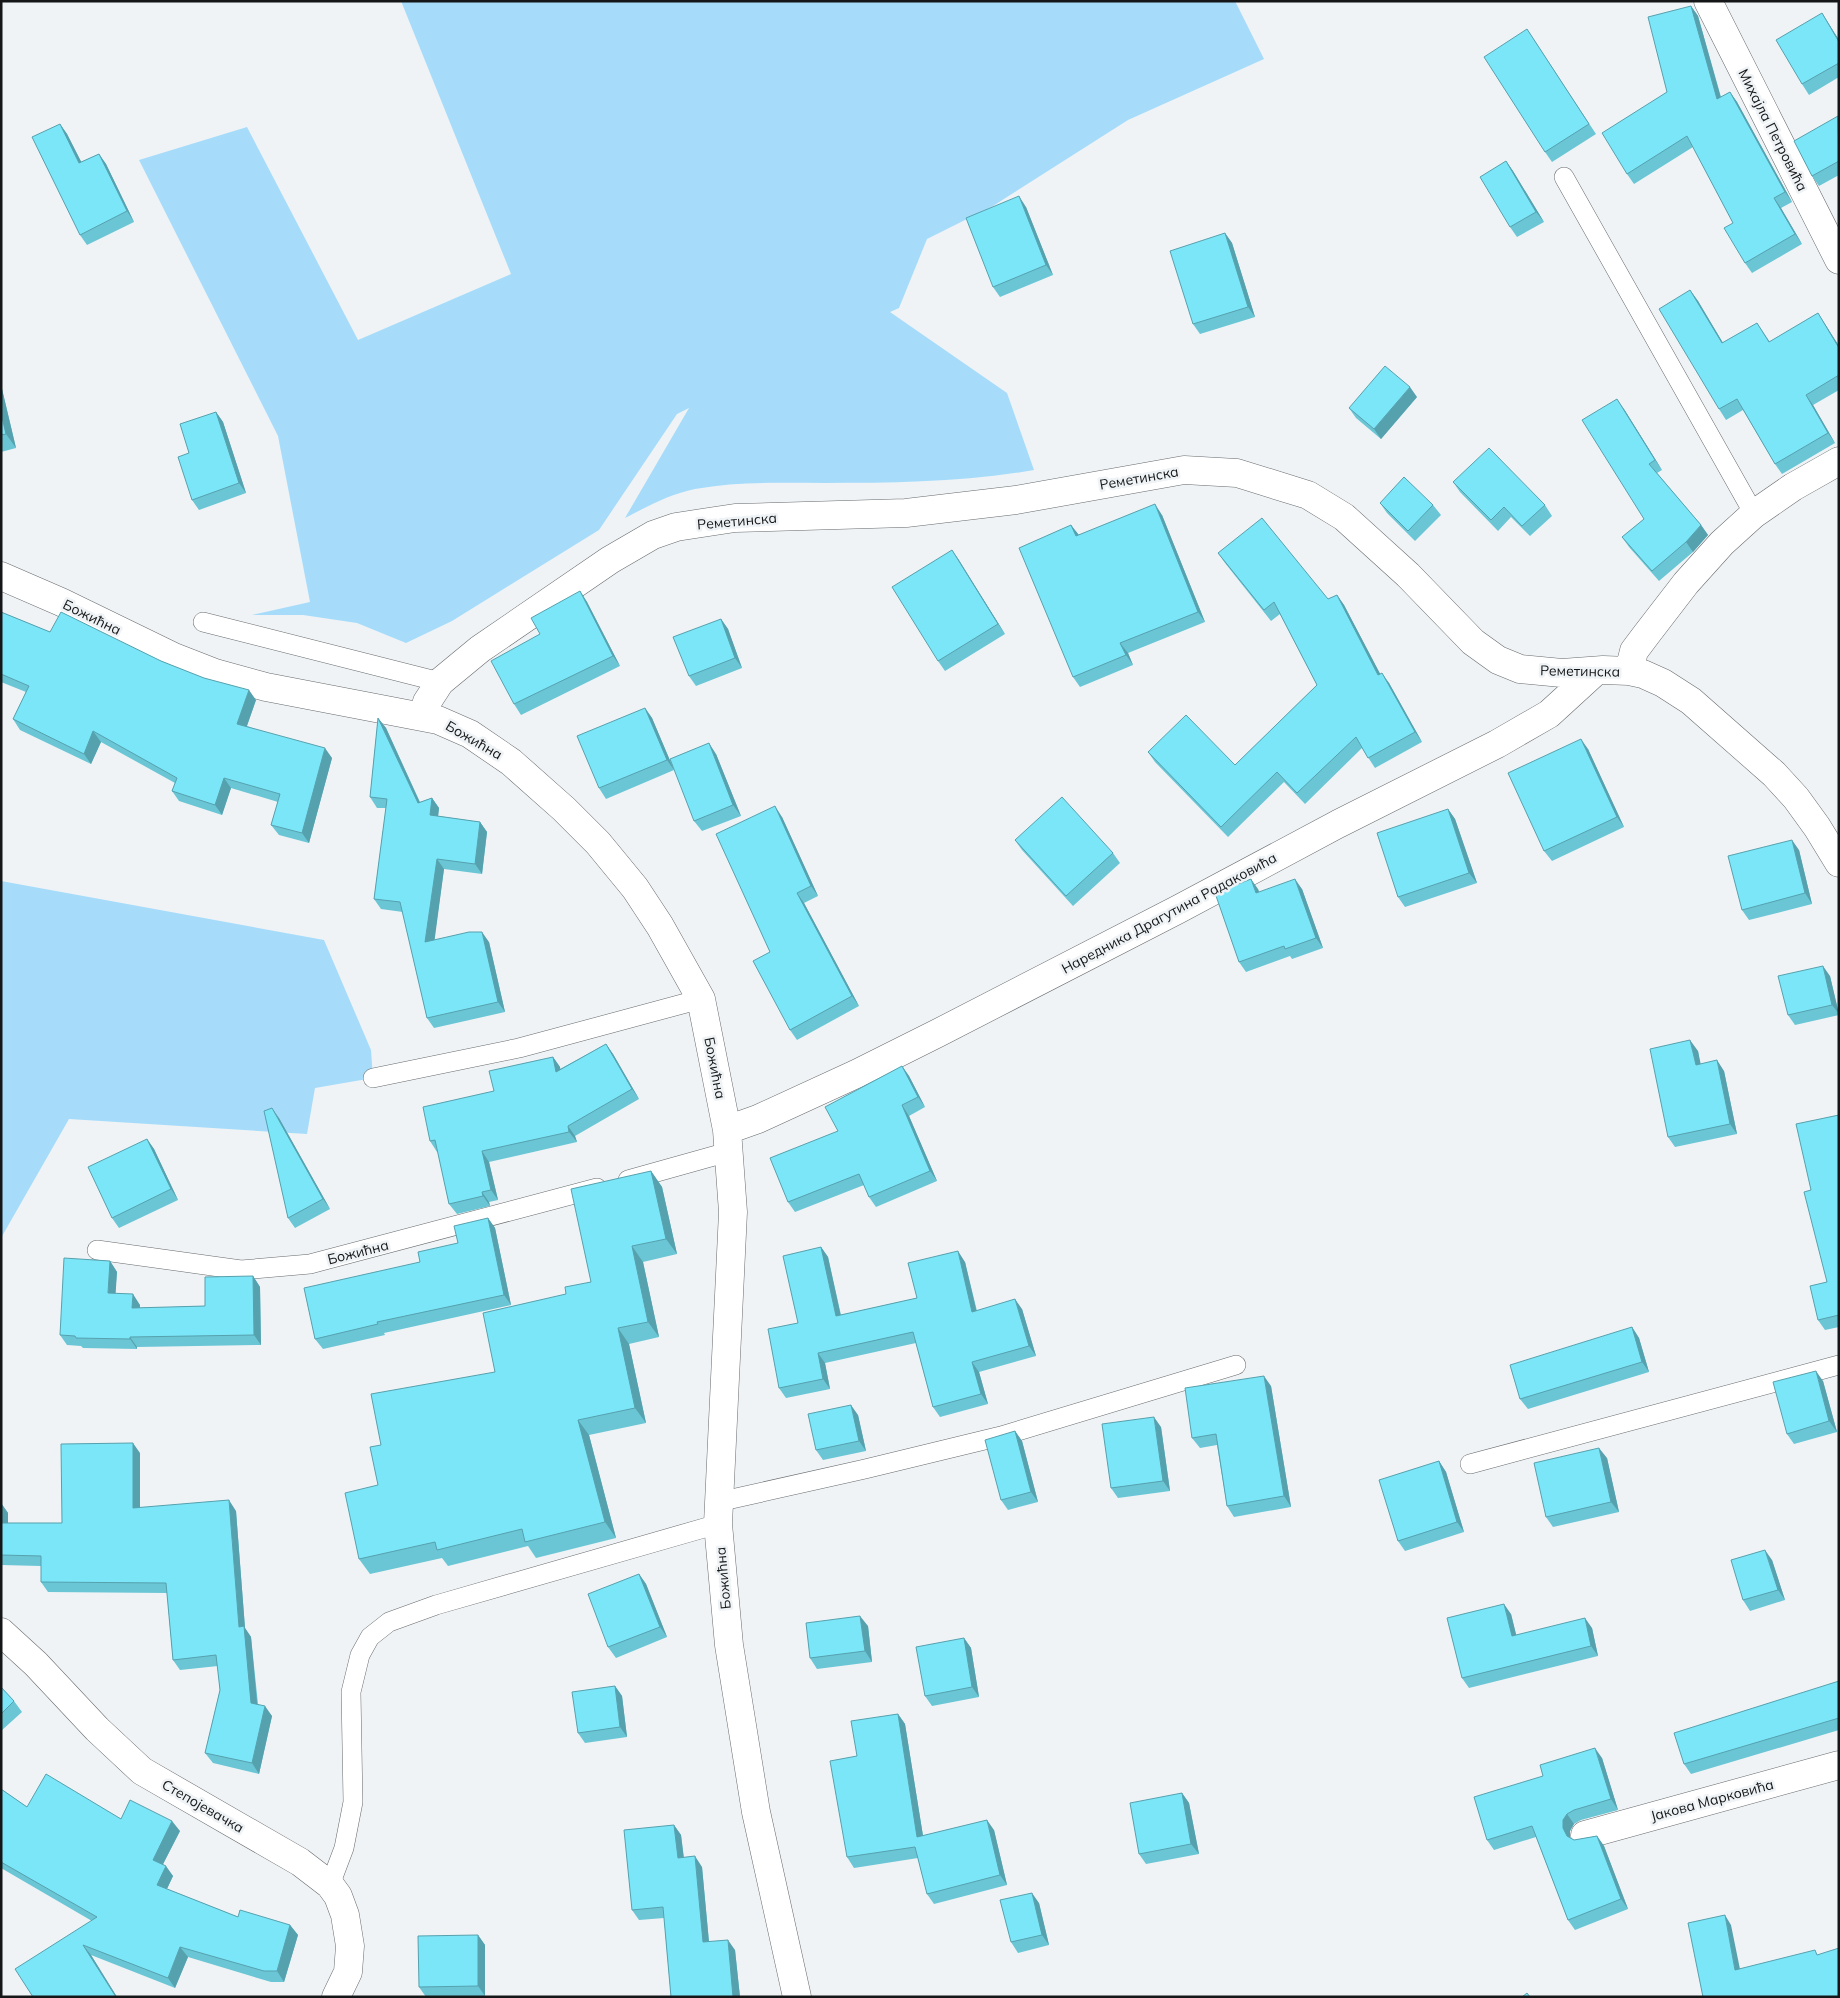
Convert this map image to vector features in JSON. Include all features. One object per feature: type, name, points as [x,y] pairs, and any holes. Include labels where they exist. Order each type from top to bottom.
[{"type":"street","name":"Михајла Петровића","points":[[1708,1],[1839,260]]},
{"type":"street","points":[[1629,671],[1634,651],[1686,583],[1722,544],[1754,514],[1792,487],[1839,461]]},
{"type":"street","name":"Реметинска","points":[[422,717],[427,702],[440,682],[488,644],[610,560],[653,535],[676,527],[735,518],[924,511],[1016,500],[1184,470],[1237,473],[1308,495],[1344,517],[1408,575],[1473,642],[1498,660],[1520,669],[1554,672],[1629,671],[1643,674],[1663,683],[1691,701],[1774,774],[1796,798],[1817,827],[1839,863]]},
{"type":"street","name":"Божићна","points":[[1,576],[61,602],[174,657],[215,673],[266,687],[438,720],[470,734],[511,762],[564,809],[598,843],[635,888],[660,926],[701,999],[728,1141],[733,1212],[718,1513],[729,1645],[756,1812],[797,1997]]},
{"type":"street","name":"Наредника Драгутина Радаковића","points":[[728,1141],[758,1120],[929,1038],[1177,910],[1338,824],[1497,744],[1548,714],[1596,671]]},
{"type":"street","name":"Степојевачка","points":[[1,1632],[36,1664],[98,1729],[142,1771],[300,1862],[330,1885],[338,1896],[345,1915],[350,1946],[348,1972],[336,1997]]},
{"type":"street","name":"Јакова Марковића","points":[[1585,1835],[1839,1765]]},
{"type":"lane","points":[[1564,177],[1754,514]]},
{"type":"lane","points":[[203,622],[440,682]]},
{"type":"lane","points":[[373,1078],[519,1048],[701,999]]},
{"type":"lane","name":"Божићна","points":[[97,1250],[241,1270],[310,1264],[546,1203],[728,1141]]},
{"type":"lane","points":[[330,1885],[344,1848],[352,1802],[351,1692],[360,1655],[370,1637],[389,1622],[718,1513],[865,1469],[1001,1436],[1236,1365]]},
{"type":"lane","points":[[1470,1464],[1839,1365]]},
{"type":"shaded area","points":[[401,1],[1235,1],[1264,59],[1128,120],[993,206],[927,239],[899,308],[890,312],[1007,393],[1034,470],[930,481],[760,483],[711,486],[677,494],[625,518],[689,408],[677,414],[599,530],[452,621],[406,643],[357,623],[303,615],[252,615],[310,602],[278,436],[139,160],[247,127],[358,340],[511,274]]},
{"type":"shaded area","points":[[1,881],[324,940],[371,1050],[373,1078],[315,1088],[307,1134],[69,1119],[1,1238]]},
{"type":"building","points":[[1691,6],[1717,99],[1730,92],[1785,192],[1774,198],[1795,234],[1745,263],[1724,228],[1733,223],[1687,136],[1627,174],[1602,133],[1667,92],[1648,17]]},
{"type":"building","points":[[1822,13],[1839,42],[1839,63],[1802,84],[1776,40]]},
{"type":"building","points":[[1527,29],[1589,124],[1545,152],[1484,57]]},
{"type":"building","points":[[1838,116],[1839,161],[1812,176],[1794,141]]},
{"type":"building","points":[[60,124],[79,163],[99,154],[127,211],[80,235],[32,137]]},
{"type":"building","points":[[1506,161],[1536,212],[1510,227],[1480,177]]},
{"type":"building","points":[[1019,196],[1046,265],[993,287],[966,218]]},
{"type":"building","points":[[1225,233],[1248,307],[1193,324],[1170,251]]},
{"type":"building","points":[[1690,290],[1722,343],[1757,323],[1769,342],[1818,313],[1839,348],[1839,375],[1806,395],[1828,433],[1775,464],[1737,399],[1719,409],[1659,309]]},
{"type":"building","points":[[1385,366],[1410,387],[1374,429],[1349,408]]},
{"type":"building","points":[[1617,399],[1655,460],[1649,464],[1701,525],[1686,542],[1652,571],[1622,537],[1644,519],[1582,420]]},
{"type":"building","points":[[216,412],[239,483],[192,500],[178,457],[189,453],[180,424]]},
{"type":"building","points":[[1,413],[6,434],[1,435]]},
{"type":"building","points":[[1489,448],[1545,505],[1522,526],[1504,507],[1491,520],[1453,482]]},
{"type":"building","points":[[1404,477],[1433,505],[1408,531],[1380,503]]},
{"type":"building","points":[[1155,504],[1198,612],[1120,643],[1126,655],[1073,677],[1019,548],[1071,525],[1076,536]]},
{"type":"building","points":[[1262,518],[1328,599],[1337,595],[1378,675],[1382,673],[1415,732],[1368,758],[1356,737],[1297,793],[1277,772],[1221,827],[1148,752],[1186,715],[1235,765],[1317,685],[1274,602],[1264,610],[1218,553]]},
{"type":"building","points":[[952,550],[998,624],[938,661],[892,587]]},
{"type":"building","points":[[580,591],[613,656],[514,704],[491,661],[540,634],[531,618]]},
{"type":"building","points":[[1,612],[50,632],[61,612],[161,661],[204,678],[249,690],[237,724],[325,748],[302,833],[271,825],[280,794],[224,778],[215,805],[172,791],[177,778],[93,731],[84,754],[13,719],[29,686],[1,674]]},
{"type":"building","points":[[721,619],[735,658],[689,676],[673,637]]},
{"type":"building","points":[[645,708],[667,760],[599,788],[577,736]]},
{"type":"building","points":[[378,718],[418,803],[432,798],[430,815],[480,822],[475,864],[437,859],[425,942],[469,932],[482,932],[498,1002],[427,1018],[400,902],[374,899],[387,799],[370,797]]},
{"type":"building","points":[[1581,739],[1617,817],[1544,851],[1508,773]]},
{"type":"building","points":[[709,743],[733,805],[694,821],[670,759]]},
{"type":"building","points":[[1062,797],[1113,853],[1066,896],[1015,840]]},
{"type":"building","points":[[775,806],[811,886],[797,893],[852,996],[790,1030],[753,961],[770,952],[716,834]]},
{"type":"building","points":[[1448,809],[1469,873],[1398,897],[1377,833]]},
{"type":"building","points":[[1792,840],[1805,893],[1742,910],[1728,856]]},
{"type":"building","points":[[1251,879],[1256,893],[1295,879],[1316,938],[1285,949],[1284,946],[1239,962],[1215,893]]},
{"type":"building","points":[[1823,966],[1832,1005],[1788,1015],[1778,976]]},
{"type":"building","points":[[1690,1040],[1696,1065],[1717,1060],[1730,1124],[1668,1137],[1650,1049]]},
{"type":"building","points":[[606,1044],[632,1089],[568,1126],[569,1132],[482,1151],[491,1190],[482,1192],[483,1196],[449,1204],[435,1140],[430,1141],[423,1107],[494,1091],[489,1071],[553,1057],[556,1072]]},
{"type":"building","points":[[902,1066],[918,1097],[902,1105],[930,1171],[869,1197],[859,1174],[788,1202],[770,1158],[838,1131],[825,1107]]},
{"type":"building","points":[[272,1108],[323,1199],[288,1218],[264,1111]]},
{"type":"building","points":[[1839,1115],[1839,1315],[1818,1320],[1810,1286],[1827,1282],[1804,1192],[1811,1190],[1796,1124]]},
{"type":"building","points":[[147,1139],[171,1189],[112,1218],[88,1167]]},
{"type":"building","points":[[651,1171],[666,1239],[632,1246],[648,1322],[618,1328],[635,1408],[578,1420],[605,1522],[525,1542],[522,1529],[437,1550],[435,1542],[359,1559],[345,1493],[378,1485],[370,1447],[381,1445],[371,1394],[495,1372],[483,1313],[566,1294],[565,1287],[591,1282],[571,1189]]},
{"type":"building","points":[[488,1218],[504,1295],[377,1322],[378,1324],[315,1339],[304,1288],[420,1262],[418,1252],[458,1243],[454,1226]]},
{"type":"building","points":[[821,1247],[836,1316],[917,1298],[908,1263],[958,1251],[972,1312],[1015,1299],[1029,1346],[972,1362],[981,1394],[933,1407],[913,1332],[818,1353],[823,1379],[779,1388],[768,1329],[798,1323],[783,1256]]},
{"type":"building","points":[[64,1258],[110,1261],[108,1293],[133,1294],[132,1308],[205,1306],[205,1277],[253,1276],[254,1335],[130,1337],[130,1339],[76,1338],[75,1336],[60,1335]]},
{"type":"building","points":[[1632,1327],[1642,1362],[1520,1399],[1510,1365]]},
{"type":"building","points":[[1816,1371],[1829,1421],[1787,1434],[1773,1382]]},
{"type":"building","points":[[1264,1376],[1284,1496],[1227,1506],[1216,1434],[1192,1438],[1185,1388]]},
{"type":"building","points":[[851,1405],[859,1441],[816,1450],[808,1414]]},
{"type":"building","points":[[1154,1417],[1163,1481],[1111,1488],[1102,1424]]},
{"type":"building","points":[[1015,1431],[1031,1492],[1001,1500],[985,1440]]},
{"type":"building","points":[[133,1443],[133,1508],[229,1500],[239,1627],[244,1626],[251,1703],[265,1706],[252,1763],[205,1753],[220,1690],[216,1655],[173,1660],[166,1583],[41,1582],[41,1556],[1,1555],[1,1523],[62,1523],[61,1444]]},
{"type":"building","points":[[1599,1448],[1611,1502],[1546,1517],[1534,1463]]},
{"type":"building","points":[[1439,1461],[1457,1522],[1398,1541],[1379,1480]]},
{"type":"building","points":[[1765,1550],[1778,1590],[1743,1600],[1731,1560]]},
{"type":"building","points":[[639,1574],[660,1627],[608,1647],[588,1594]]},
{"type":"building","points":[[1504,1604],[1512,1636],[1585,1618],[1591,1646],[1462,1678],[1447,1618]]},
{"type":"building","points":[[860,1616],[865,1651],[810,1658],[806,1623]]},
{"type":"building","points":[[964,1638],[972,1687],[925,1696],[916,1647]]},
{"type":"building","points":[[1839,1681],[1839,1718],[1684,1764],[1674,1733]]},
{"type":"building","points":[[615,1686],[620,1727],[578,1733],[572,1692]]},
{"type":"building","points":[[1,1687],[14,1701],[1,1714]]},
{"type":"building","points":[[898,1714],[917,1837],[987,1820],[1000,1875],[927,1894],[915,1847],[847,1857],[830,1761],[857,1756],[851,1721]]},
{"type":"building","points":[[1595,1748],[1611,1799],[1574,1810],[1567,1814],[1563,1820],[1563,1828],[1567,1836],[1574,1840],[1597,1836],[1621,1899],[1568,1920],[1532,1826],[1487,1840],[1474,1797],[1543,1776],[1540,1765]]},
{"type":"building","points":[[46,1774],[121,1819],[130,1800],[172,1821],[153,1860],[166,1866],[157,1885],[238,1917],[240,1910],[290,1925],[277,1971],[264,1971],[180,1947],[168,1978],[83,1945],[116,1997],[33,1997],[15,1969],[97,1917],[1,1862],[1,1789],[27,1807]]},
{"type":"building","points":[[1182,1793],[1191,1844],[1139,1854],[1130,1803]]},
{"type":"building","points":[[674,1825],[678,1858],[695,1856],[703,1942],[728,1940],[733,1997],[671,1997],[663,1907],[632,1910],[624,1830]]},
{"type":"building","points":[[1032,1893],[1042,1935],[1011,1942],[1000,1900]]},
{"type":"building","points":[[1725,1915],[1735,1970],[1815,1950],[1817,1955],[1839,1948],[1839,1997],[1703,1997],[1688,1923]]},
{"type":"building","points":[[478,1935],[478,1986],[419,1987],[418,1936]]},
{"type":"building","points":[[1527,1993],[1530,1997],[1522,1997]]}]
